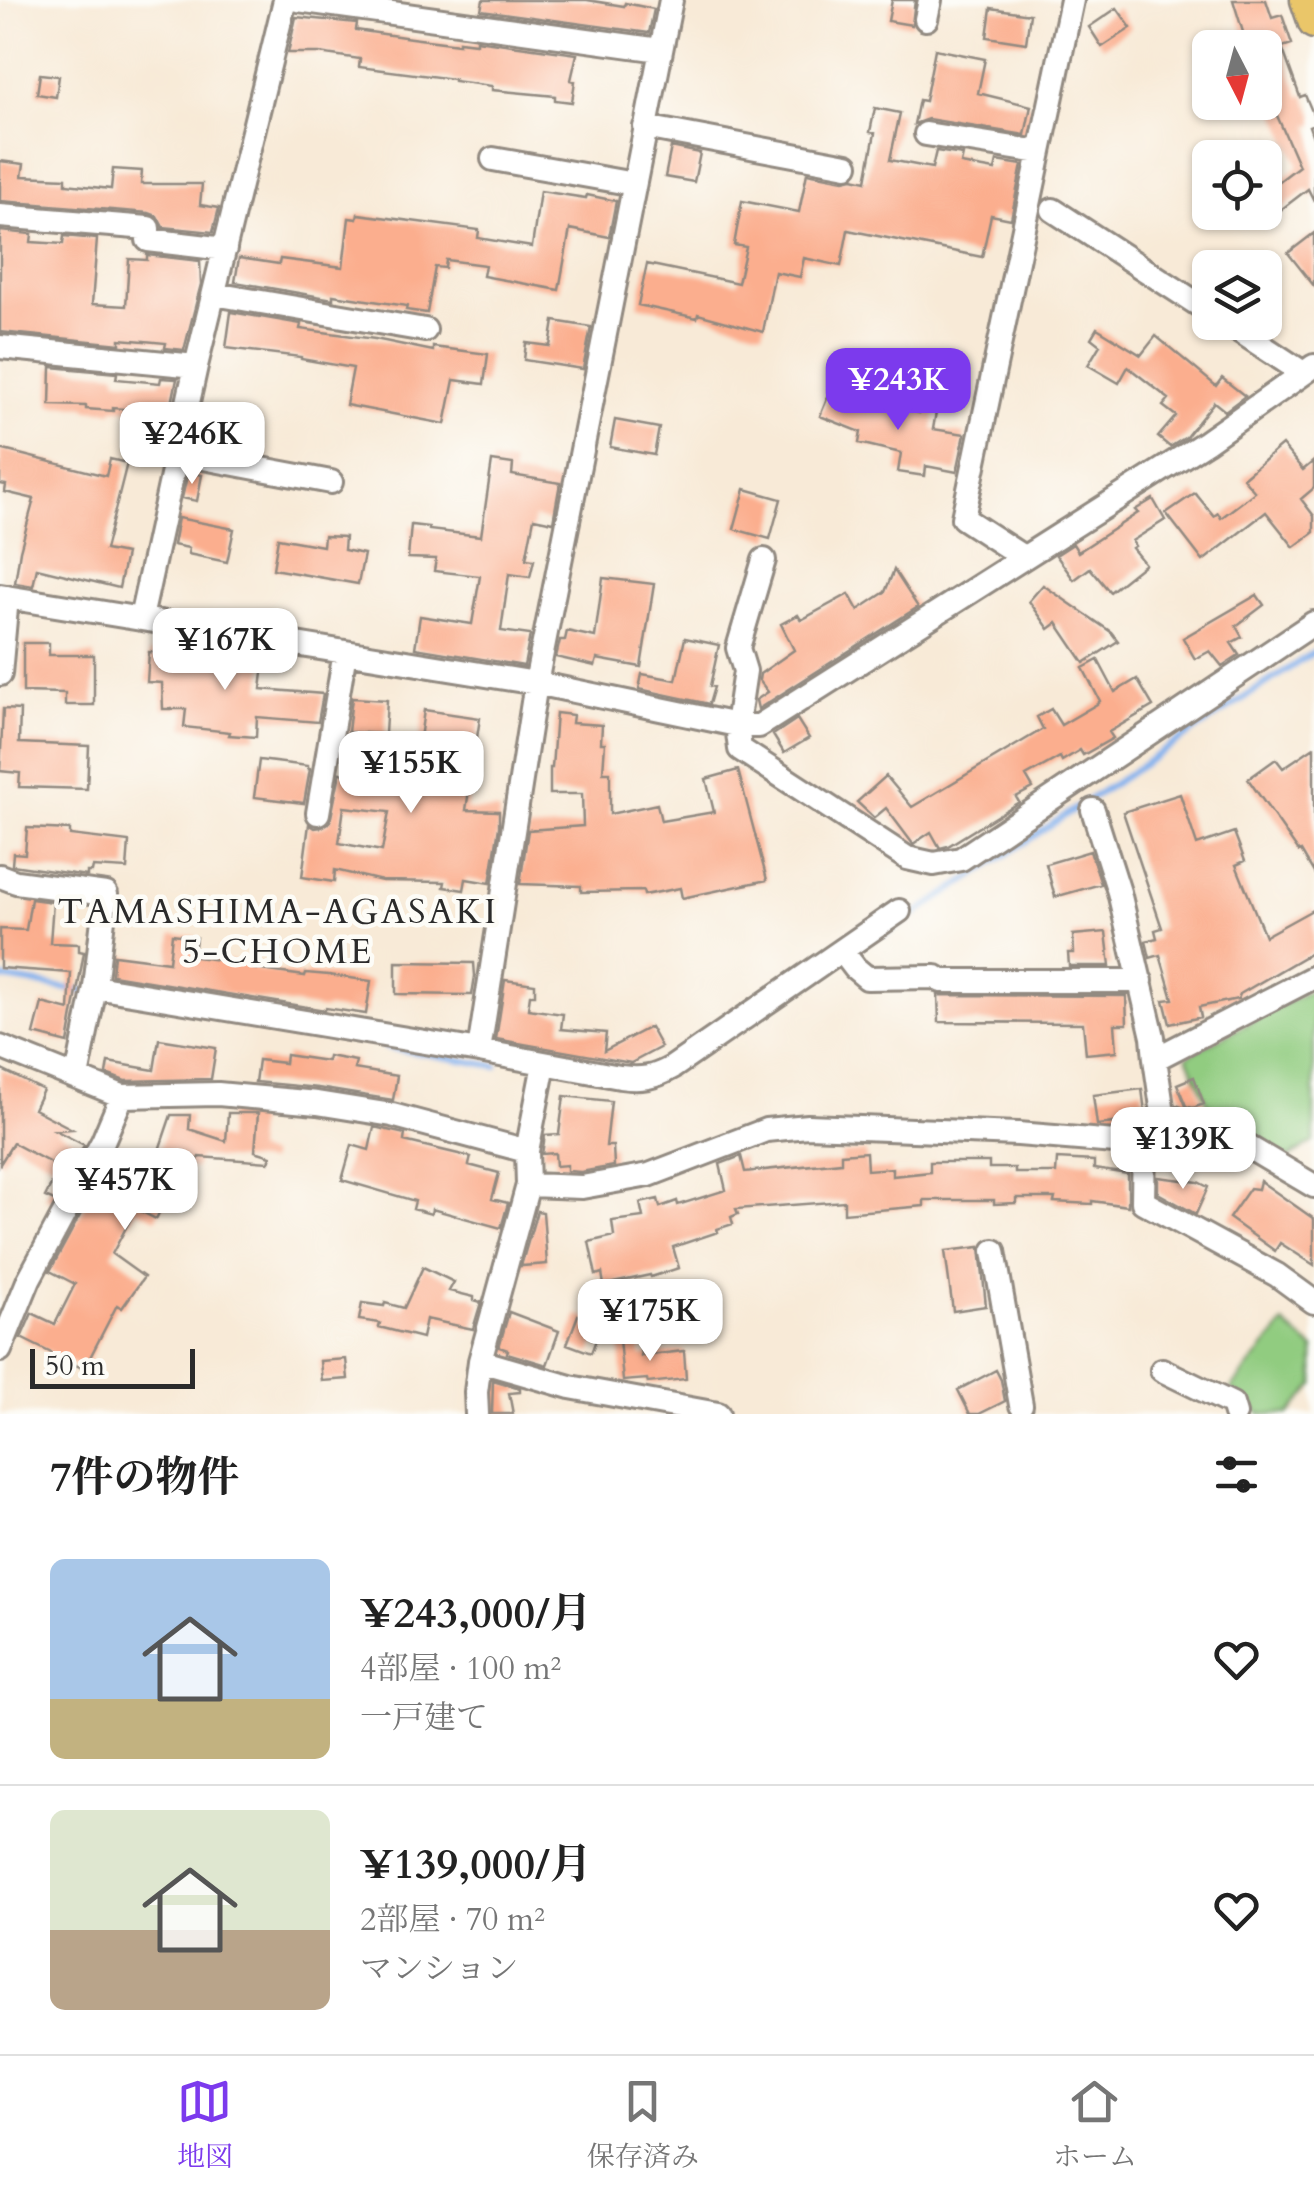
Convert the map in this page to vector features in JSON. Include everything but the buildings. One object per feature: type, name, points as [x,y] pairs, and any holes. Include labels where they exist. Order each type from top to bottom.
[{"type":"main road","points":[[1306,0],[1314,23]]},
{"type":"street","points":[[142,618],[196,366],[286,0]]},
{"type":"street","points":[[298,0],[660,50]]},
{"type":"street","points":[[478,1051],[536,683],[671,0]]},
{"type":"street","points":[[1023,557],[963,518],[1072,0]]},
{"type":"street","points":[[645,127],[847,165]]},
{"type":"street","points":[[926,134],[1039,152]]},
{"type":"street","points":[[494,159],[634,184]]},
{"type":"street","points":[[1053,210],[1192,300]]},
{"type":"street","points":[[0,216],[148,228],[148,240],[225,250]]},
{"type":"street","points":[[214,294],[426,330]]},
{"type":"street","points":[[0,674],[3,596],[536,683],[737,725],[760,726],[1206,442],[1309,370],[1257,340]]},
{"type":"street","points":[[0,346],[196,366]]},
{"type":"street","points":[[177,453],[331,482]]},
{"type":"street","points":[[764,560],[738,648],[745,671],[737,725],[740,748],[907,858],[934,864],[960,859],[1314,622]]},
{"type":"street","points":[[318,814],[345,652]]},
{"type":"street","points":[[528,1185],[582,1187],[649,1176],[766,1130],[808,1126],[1114,1142],[1144,1135],[1163,1114],[1156,1059],[1120,892],[1092,810]]},
{"type":"street","points":[[0,876],[16,882],[106,894],[95,987],[77,1077]]},
{"type":"street","points":[[95,987],[478,1051],[543,1070],[641,1080],[673,1068],[846,957],[899,911]]},
{"type":"street","points":[[846,957],[866,978],[1140,981]]},
{"type":"street","points":[[1156,1059],[1314,976]]},
{"type":"street","points":[[0,1047],[122,1096],[218,1094],[317,1103],[392,1114],[528,1151]]},
{"type":"street","points":[[477,1414],[480,1361],[528,1185],[528,1151],[543,1070]]},
{"type":"street","points":[[0,1350],[29,1279],[103,1141],[122,1096]]},
{"type":"street","points":[[1163,1114],[1233,1138],[1314,1186]]},
{"type":"street","points":[[1144,1135],[1142,1202],[1277,1275],[1314,1302]]},
{"type":"street","points":[[994,1251],[1015,1411]]},
{"type":"street","points":[[480,1361],[570,1388],[718,1414]]},
{"type":"street","points":[[1162,1370],[1232,1404],[1235,1414]]},
{"type":"green space","points":[[1311,990],[1314,1142],[1288,1158],[1215,1120],[1187,1056]]},
{"type":"green space","points":[[1284,1324],[1314,1349],[1314,1385],[1290,1414],[1261,1414],[1231,1389]]},
{"type":"waterway","points":[[885,934],[1314,652]]},
{"type":"waterway","points":[[0,978],[88,992]]},
{"type":"waterway","points":[[385,1047],[496,1066]]},
{"type":"district","name":"TAMASHIMA-AGASAKI 5-CHOME","points":[[278,931]]}]
